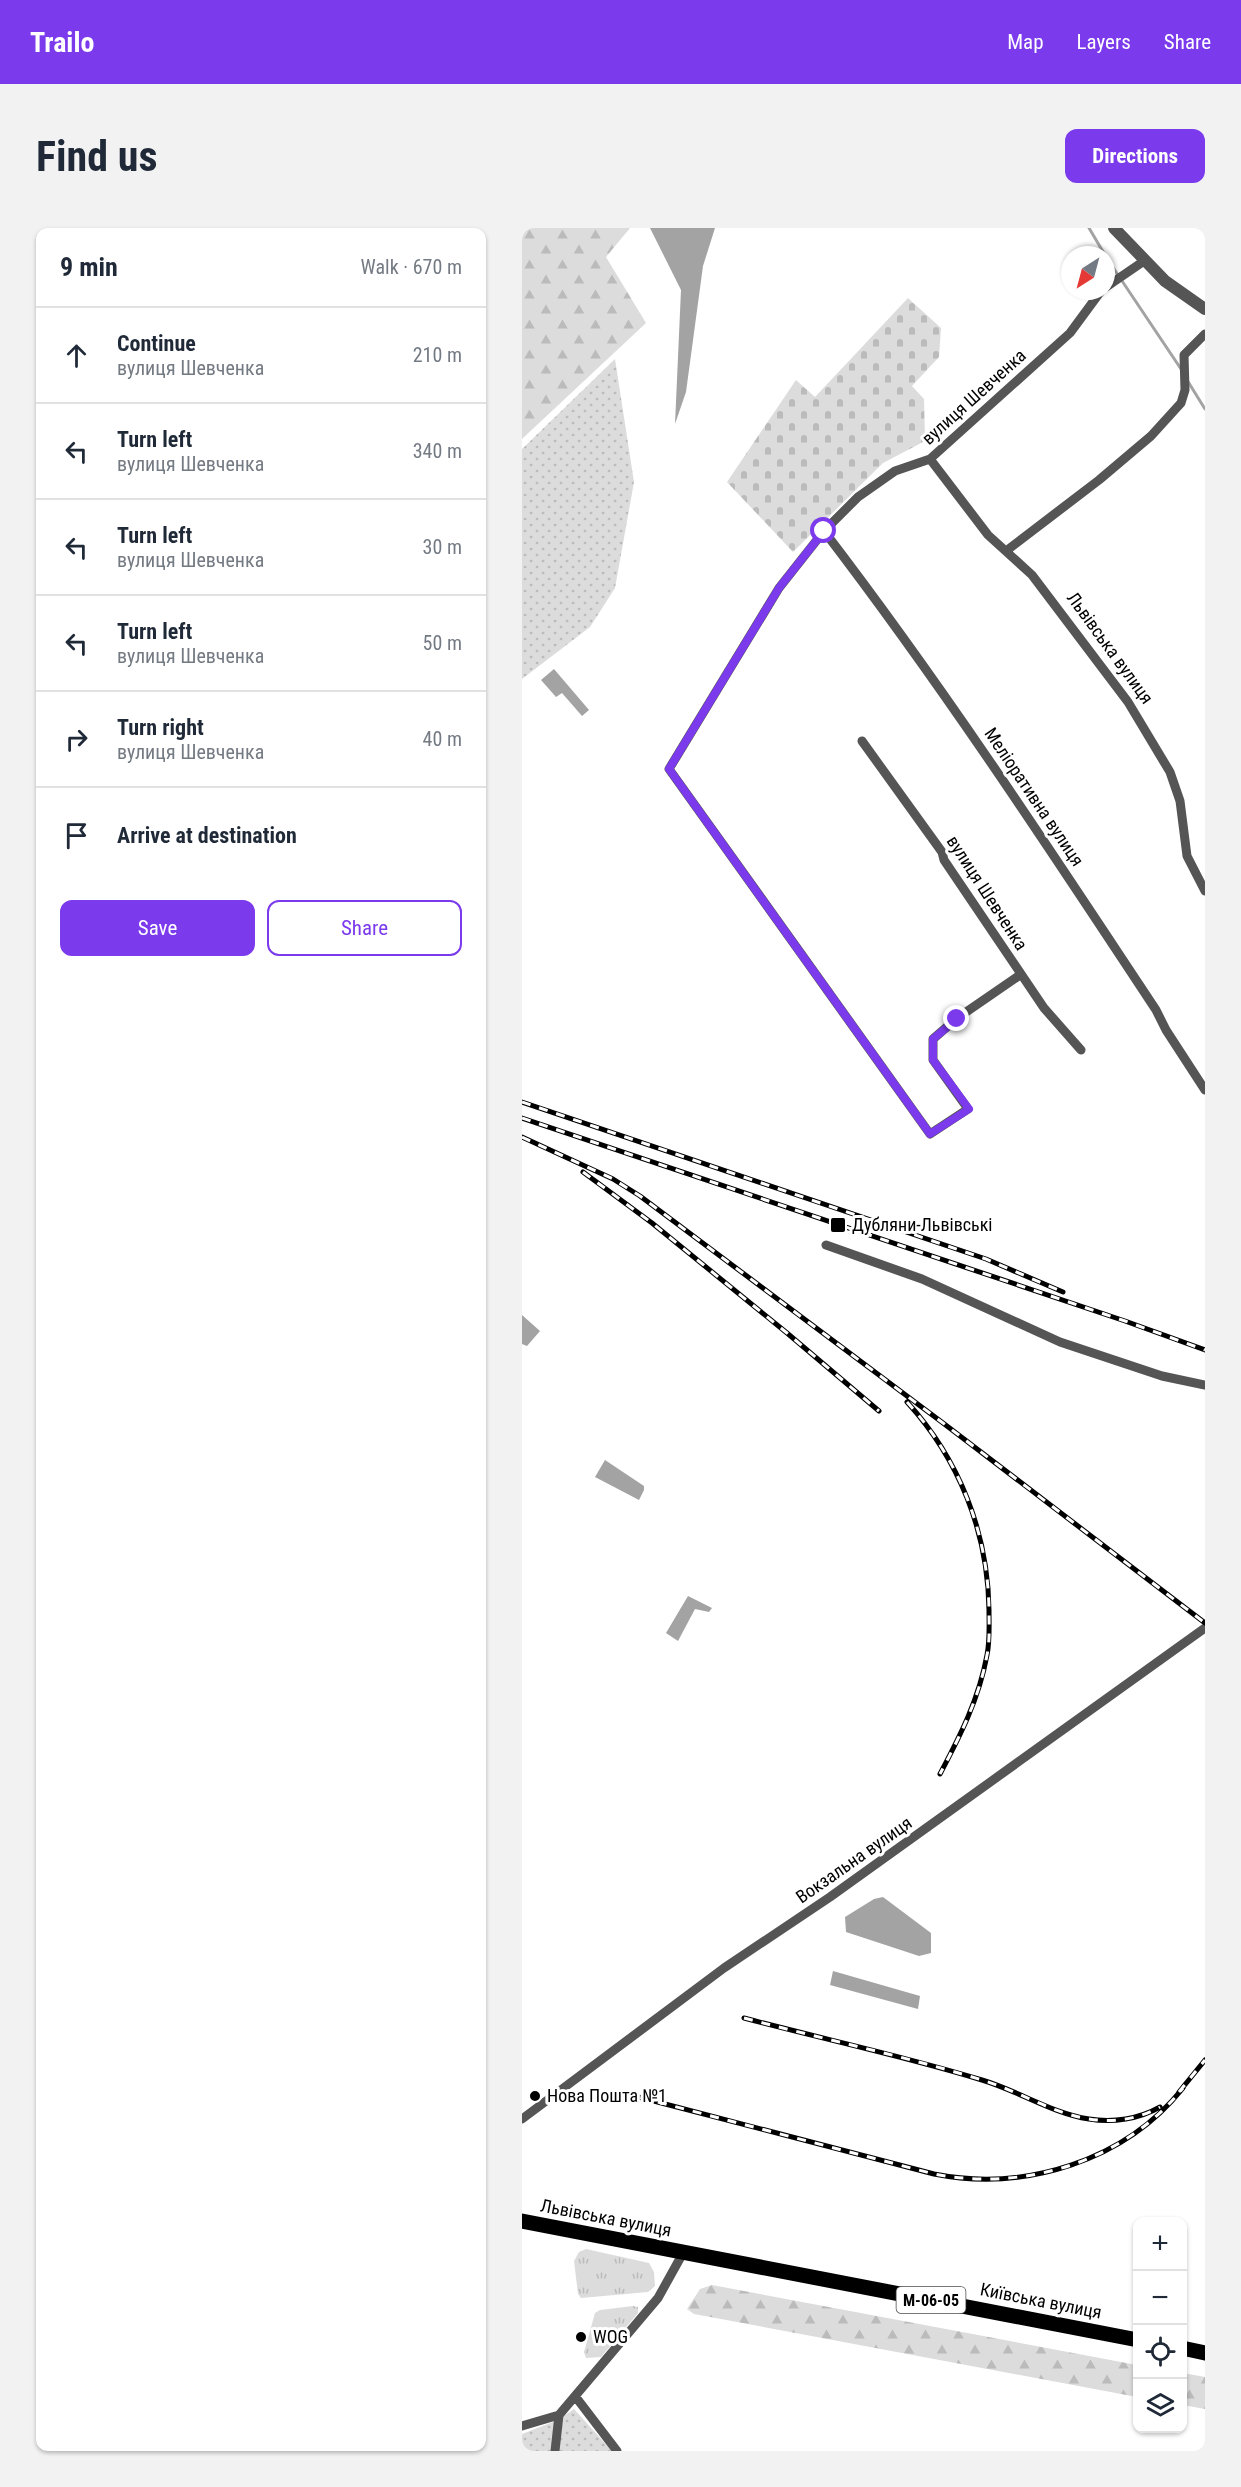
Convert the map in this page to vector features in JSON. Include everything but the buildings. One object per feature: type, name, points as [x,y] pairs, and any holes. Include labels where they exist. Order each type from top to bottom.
[{"type":"highway","name":"Львівська вулиця","points":[[522,2221],[725,2260]]},
{"type":"highway","name":"Київська вулиця","points":[[725,2260],[1133,2339]]},
{"type":"highway","points":[[1187,2349],[1205,2353]]},
{"type":"street","points":[[1114,228],[1144,261],[1179,293],[1205,309]]},
{"type":"street","name":"вулиця Шевченка","points":[[1115,281],[1144,261]]},
{"type":"street","name":"вулиця Шевченка","points":[[1020,975],[957,1019],[933,1039],[933,1060],[969,1109],[930,1134],[669,769],[779,588],[824,531],[858,497],[895,471],[930,459],[1070,333],[1096,300]]},
{"type":"street","points":[[1006,551],[1099,480],[1151,436],[1181,403],[1185,390],[1184,355],[1205,334]]},
{"type":"street","name":"Львівська вулиця","points":[[930,459],[988,535],[1032,575],[1128,702],[1170,772],[1180,801],[1187,856],[1205,891]]},
{"type":"street","name":"Меліоративна вулиця","points":[[824,531],[887,614],[974,737],[1156,1010],[1166,1030],[1205,1090]]},
{"type":"street","name":"вулиця Шевченка","points":[[862,741],[942,852],[1020,975],[1044,1008],[1081,1050]]},
{"type":"street","points":[[826,1245],[922,1279],[1060,1342],[1162,1376],[1205,1385]]},
{"type":"street","name":"Вокзальна вулиця","points":[[522,2119],[724,1968],[830,1897],[1205,1628]]},
{"type":"street","name":"Львівська вулиця","points":[[559,2415],[658,2298],[683,2253]]},
{"type":"street","points":[[576,2396],[617,2451]]},
{"type":"street","points":[[522,2426],[559,2415],[555,2451]]},
{"type":"green space","points":[[522,228],[630,228],[606,257],[646,323],[522,439]]},
{"type":"green space","points":[[908,298],[941,328],[939,357],[912,386],[924,399],[925,441],[883,463],[793,552],[727,482],[796,380],[815,397]]},
{"type":"green space","points":[[615,359],[634,482],[615,588],[590,627],[522,679],[522,449]]},
{"type":"green space","points":[[586,2249],[649,2263],[654,2272],[655,2286],[648,2292],[581,2298],[578,2294],[574,2261],[579,2252]]},
{"type":"green space","points":[[712,2285],[1133,2364],[1133,2396],[694,2314],[687,2309],[700,2289]]},
{"type":"green space","points":[[638,2307],[638,2313],[601,2357],[586,2358],[584,2352],[595,2313],[600,2310]]},
{"type":"green space","points":[[1187,2374],[1205,2377],[1205,2409],[1187,2406]]},
{"type":"green space","points":[[574,2409],[612,2451],[522,2451],[522,2434],[558,2420]]},
{"type":"shaded area","points":[[650,228],[715,228],[703,266],[686,392],[675,424],[681,290]]},
{"type":"shaded area","points":[[554,669],[589,710],[582,716],[562,693],[556,697],[541,680]]},
{"type":"shaded area","points":[[522,1315],[540,1331],[527,1346],[522,1344]]},
{"type":"shaded area","points":[[605,1460],[644,1486],[639,1500],[595,1477]]},
{"type":"shaded area","points":[[688,1596],[712,1608],[709,1612],[695,1609],[678,1641],[666,1633]]},
{"type":"shaded area","points":[[883,1897],[931,1933],[931,1953],[919,1956],[846,1932],[845,1917],[874,1899]]},
{"type":"shaded area","points":[[833,1971],[920,1996],[918,2009],[830,1985]]},
{"type":"waterway","points":[[1089,228],[1100,246]]},
{"type":"waterway","points":[[1115,270],[1181,369]]},
{"type":"waterway","points":[[1187,380],[1205,409]]},
{"type":"railway","points":[[522,1102],[986,1259],[1063,1292]]},
{"type":"railway","points":[[522,1118],[1205,1350]]},
{"type":"railway","points":[[522,1137],[613,1179],[640,1196],[1205,1623]]},
{"type":"railway","points":[[583,1172],[652,1223],[879,1411]]},
{"type":"railway","points":[[907,1402],[942,1448],[956,1472],[976,1525],[987,1581],[989,1639],[984,1671],[968,1717],[940,1774]]},
{"type":"railway","points":[[744,2018],[953,2071],[1009,2090],[1061,2112],[1089,2119],[1116,2120],[1135,2117],[1160,2107]]},
{"type":"railway","points":[[1179,2092],[1205,2060]]},
{"type":"railway","points":[[623,2093],[934,2174],[968,2178],[1003,2178],[1037,2174],[1071,2165],[1103,2152],[1132,2135],[1159,2113],[1183,2088]]},
{"type":"place","name":"Дубляни-Львівські","points":[[838,1225]]},
{"type":"place","name":"Нова Пошта №1","points":[[535,2096]]},
{"type":"place","name":"WOG","points":[[581,2337]]},
{"type":"route","points":[[824,531],[779,588],[669,769],[930,1134],[969,1109],[933,1060],[933,1039],[957,1019]]}]
